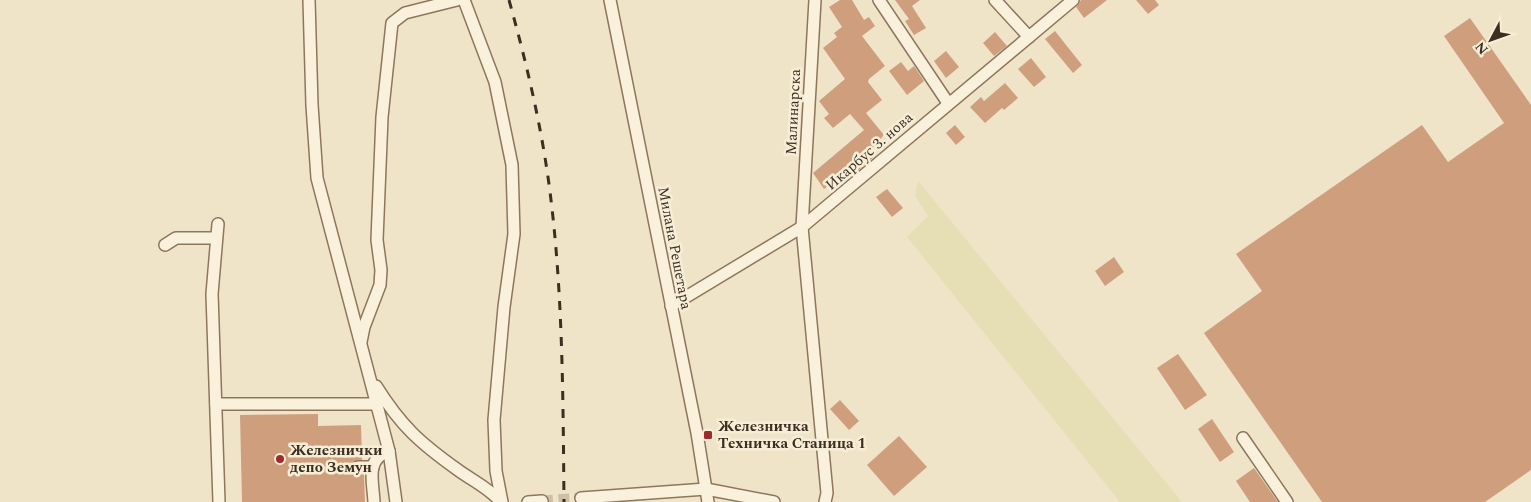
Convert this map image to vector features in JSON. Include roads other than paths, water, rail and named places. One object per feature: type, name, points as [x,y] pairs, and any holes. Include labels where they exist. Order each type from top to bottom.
[{"type":"street","points":[[308,0],[317,178],[389,451],[396,502]]},
{"type":"street","points":[[360,344],[364,327],[380,285],[377,240],[382,127],[392,23],[405,13],[457,0]]},
{"type":"street","points":[[464,0],[495,82],[512,165],[514,234],[504,307],[494,420],[496,471],[502,502]]},
{"type":"street","name":"Милана Решетара","points":[[610,0],[708,502]]},
{"type":"street","name":"Малинарска","points":[[815,0],[802,227],[820,407],[827,494],[826,502]]},
{"type":"street","points":[[879,0],[948,103]]},
{"type":"street","points":[[995,0],[1029,37]]},
{"type":"street","name":"Икарбус 3. нова","points":[[671,306],[802,227],[1073,0]]},
{"type":"street","points":[[218,224],[212,294],[219,502]]},
{"type":"street","points":[[165,245],[176,238],[216,238]]},
{"type":"street","points":[[368,373],[401,422],[415,438],[460,472],[493,492],[502,502]]},
{"type":"street","points":[[216,404],[376,404]]},
{"type":"street","points":[[1243,438],[1287,502]]},
{"type":"street","points":[[374,502],[373,467],[378,455],[389,451]]},
{"type":"street","points":[[358,467],[373,467]]},
{"type":"street","points":[[581,498],[706,489],[774,502]]},
{"type":"street","points":[[528,502],[542,501]]},
{"type":"tunnel","points":[[542,501],[581,498]]},
{"type":"railway","points":[[509,0],[534,99],[544,149],[551,200],[560,313],[564,502]]},
{"type":"place","name":"Железничка Техничка Станица 1","points":[[708,435]]},
{"type":"place","name":"Железнички депо Земун","points":[[280,459]]}]
